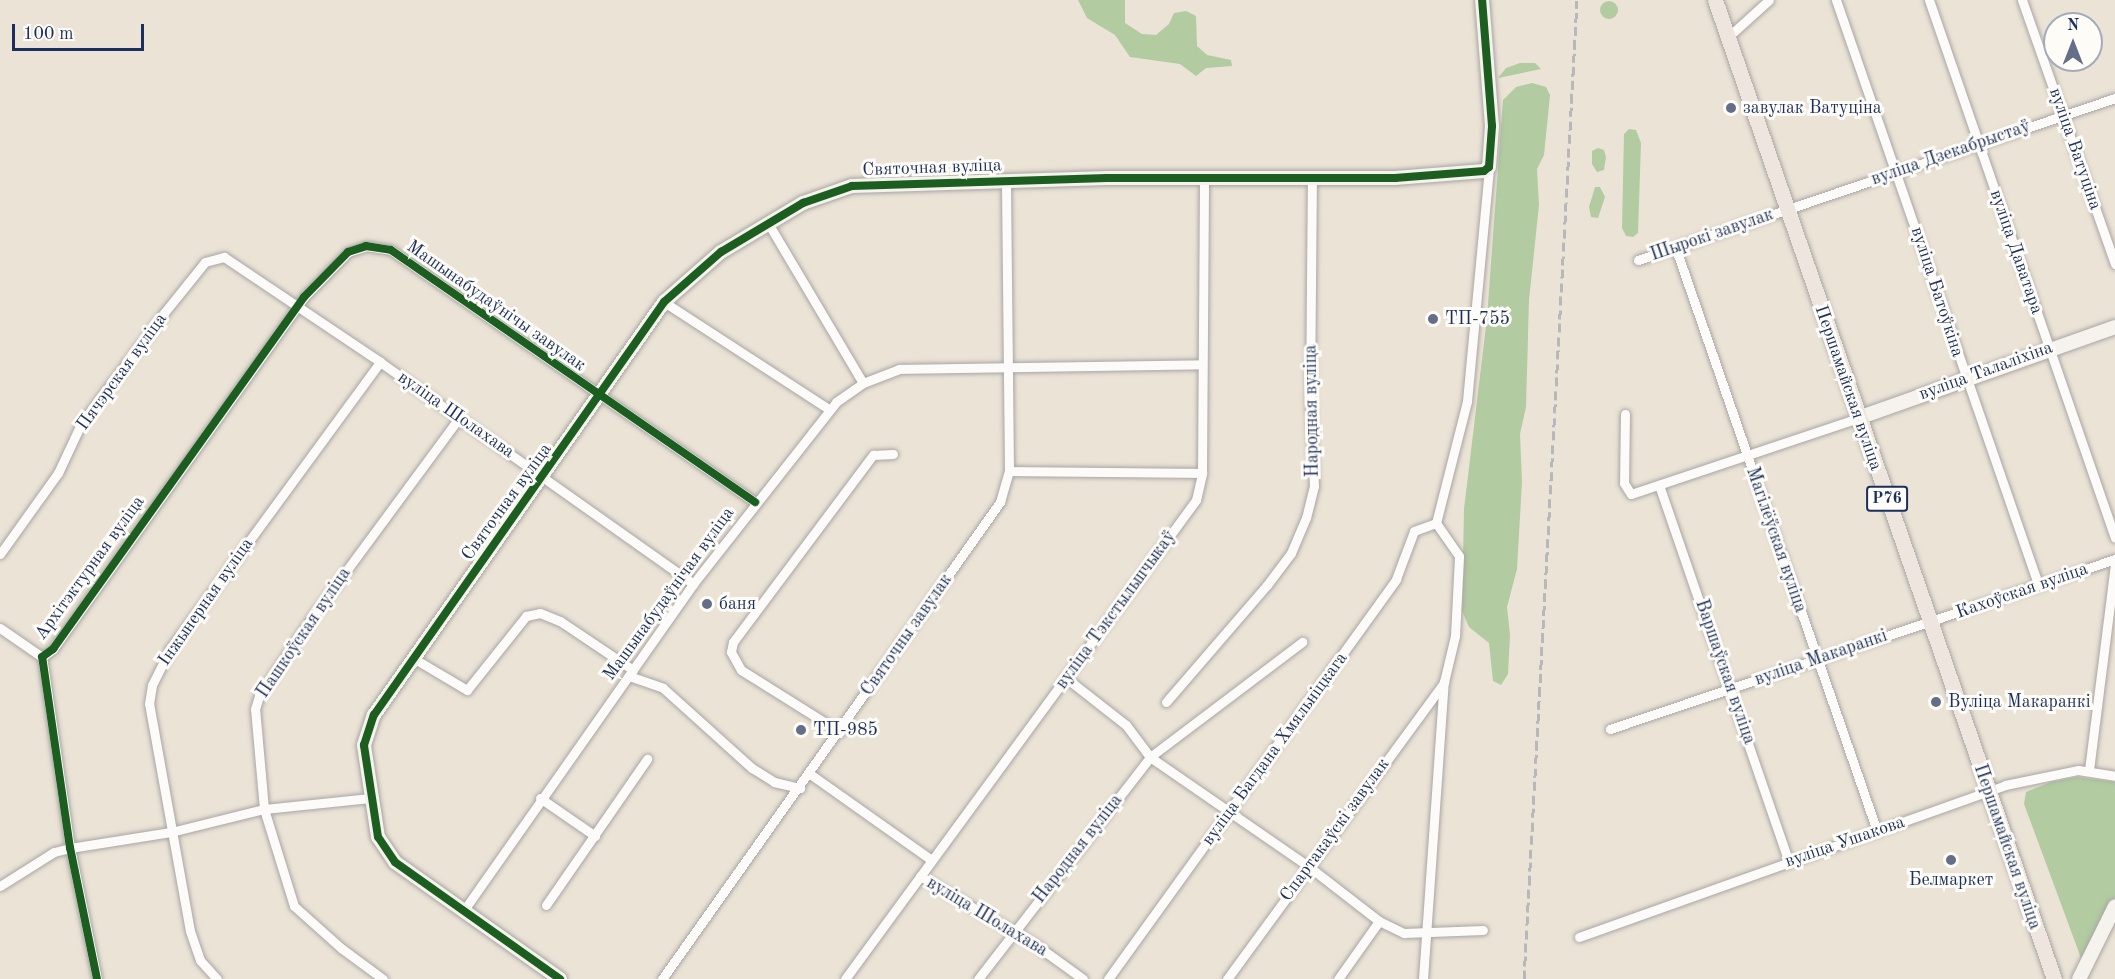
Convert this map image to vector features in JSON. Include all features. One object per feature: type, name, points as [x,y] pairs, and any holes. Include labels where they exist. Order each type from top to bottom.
[{"type":"main road","name":"Першамайская вуліца","points":[[1715,0],[2054,979]]},
{"type":"street","points":[[1423,979],[1443,682],[1455,636],[1460,556],[1436,523],[1467,401],[1489,167],[1491,84],[1482,0]]},
{"type":"street","points":[[1728,37],[1769,0]]},
{"type":"street","name":"вуліца Батоўкіна","points":[[1836,0],[2038,584]]},
{"type":"street","name":"вуліца Даватара","points":[[1929,0],[2115,538]]},
{"type":"street","name":"вуліца Ватуціна","points":[[2022,0],[2115,264]]},
{"type":"street","name":"вуліца Дзекабрыстаў","points":[[1787,209],[2115,98]]},
{"type":"street","name":"Святочная вуліца","points":[[556,978],[391,856],[378,837],[370,798],[364,761],[367,732],[374,715],[413,658],[600,398],[664,302],[721,252],[768,223],[826,193],[852,186],[1006,180],[1415,177],[1476,174],[1489,167]]},
{"type":"street","name":"вуліца Тэкстыльшчыкаў","points":[[845,979],[930,859],[1196,500],[1202,473],[1204,178]]},
{"type":"street","name":"Народная вуліца","points":[[1166,702],[1267,585],[1291,553],[1306,518],[1314,486],[1310,399],[1312,178]]},
{"type":"street","name":"Святочны завулак","points":[[662,979],[840,732],[1000,502],[1009,471],[1006,180]]},
{"type":"street","name":"Шырокі завулак","points":[[1638,260],[1676,249],[1787,209]]},
{"type":"street","points":[[768,223],[863,383]]},
{"type":"street","name":"Архітэктурная вуліца","points":[[97,979],[70,848],[42,657],[53,649],[297,307],[326,271],[348,252],[366,246]]},
{"type":"street","name":"Машынабудаўнічы завулак","points":[[366,246],[391,250],[600,398],[755,502]]},
{"type":"street","name":"Магілёўская вуліца","points":[[1676,249],[1877,831]]},
{"type":"street","name":"вуліца Шолахава","points":[[214,257],[224,257],[380,362],[544,476],[693,584]]},
{"type":"street","name":"Пячэрская вуліца","points":[[0,554],[57,473],[81,424],[164,313],[205,262],[214,257]]},
{"type":"street","points":[[664,302],[827,408]]},
{"type":"street","name":"вуліца Талаліхіна","points":[[1858,417],[2115,327]]},
{"type":"street","name":"Інжынерная вуліца","points":[[217,979],[201,960],[190,931],[149,704],[160,663],[380,362]]},
{"type":"street","name":"Машынабудаўнічая вуліца","points":[[464,910],[540,798],[693,584],[827,408],[863,383],[899,369],[1007,370],[1202,364]]},
{"type":"street","points":[[1625,414],[1624,483],[1631,494],[1858,417]]},
{"type":"street","name":"Пашкоўская вуліца","points":[[383,979],[341,948],[294,906],[264,809],[254,724],[259,696],[459,418]]},
{"type":"street","points":[[840,732],[741,670],[731,652],[733,642],[873,455],[893,454]]},
{"type":"street","points":[[1009,471],[1202,473]]},
{"type":"street","name":"Варшаўская вуліца","points":[[1659,485],[1788,860]]},
{"type":"street","name":"вуліца Багдана Хмяльніцкага","points":[[1108,979],[1231,812],[1396,579],[1414,531],[1436,523]]},
{"type":"street","name":"Кахоўская вуліца","points":[[1929,622],[2115,559]]},
{"type":"street","points":[[2089,770],[2115,564]]},
{"type":"street","points":[[413,658],[467,690],[526,616],[540,613],[560,621],[631,673],[663,688],[752,768],[774,782],[800,788]]},
{"type":"street","name":"вуліца Макаранкі","points":[[1610,729],[1929,622]]},
{"type":"street","points":[[0,628],[42,657]]},
{"type":"street","name":"Народная вуліца","points":[[978,979],[1150,756],[1302,642]]},
{"type":"street","points":[[1066,678],[1126,725],[1150,756],[1308,866],[1379,921],[1404,933],[1484,930]]},
{"type":"street","name":"Спартакаўскі завулак","points":[[1227,979],[1443,682]]},
{"type":"street","points":[[546,905],[647,759]]},
{"type":"street","name":"вуліца Ушакова","points":[[1579,937],[1788,860],[1988,791],[2089,770],[2115,776]]},
{"type":"street","name":"вуліца Шолахава","points":[[810,774],[930,859]]},
{"type":"street","points":[[0,886],[54,852],[70,848],[171,832],[264,809],[370,798]]},
{"type":"street","points":[[540,798],[595,836]]},
{"type":"street","name":"вуліца Шолахава","points":[[920,876],[1012,934],[1036,945],[1083,979]]},
{"type":"street","points":[[2079,979],[2115,906]]},
{"type":"street","points":[[1338,979],[1379,921]]},
{"type":"green space","points":[[1078,0],[1125,0],[1125,23],[1142,34],[1156,35],[1169,24],[1174,13],[1186,11],[1196,16],[1197,46],[1207,55],[1231,60],[1232,66],[1206,68],[1196,76],[1180,64],[1130,57],[1115,35],[1087,18]]},
{"type":"green space","points":[[1609,1],[1615,4],[1618,10],[1615,16],[1609,19],[1603,16],[1600,10],[1603,4]]},
{"type":"green space","points":[[1520,63],[1535,63],[1541,69],[1498,78],[1506,68]]},
{"type":"green space","points":[[1532,83],[1546,87],[1550,95],[1544,155],[1537,169],[1539,205],[1529,300],[1526,407],[1520,434],[1522,482],[1517,569],[1507,607],[1510,635],[1508,674],[1501,685],[1493,681],[1489,643],[1469,627],[1462,611],[1464,509],[1487,318],[1503,100],[1516,87]]},
{"type":"green space","points":[[1629,129],[1636,130],[1641,143],[1638,233],[1633,237],[1626,236],[1622,228],[1624,134]]},
{"type":"green space","points":[[1598,148],[1604,150],[1606,157],[1604,170],[1597,172],[1592,164],[1592,151]]},
{"type":"green space","points":[[1595,187],[1600,187],[1605,197],[1598,218],[1591,217],[1589,207]]},
{"type":"green space","points":[[2077,777],[2115,782],[2115,897],[2087,956],[2081,958],[2024,804],[2026,792],[2051,782]]},
{"type":"railway","points":[[1524,979],[1577,0]]},
{"type":"cycle path","points":[[560,979],[395,862],[378,837],[364,745],[374,715],[664,302],[721,252],[803,203],[852,186],[1107,178],[1395,178],[1484,171],[1489,167],[1492,126],[1482,0]]},
{"type":"cycle path","points":[[97,979],[70,848],[42,657],[53,649],[304,297],[348,252],[366,246],[391,250],[755,502]]},
{"type":"place","name":"завулак Ватуціна","points":[[1731,108]]},
{"type":"place","name":"ТП-755","points":[[1433,319]]},
{"type":"place","name":"баня","points":[[707,604]]},
{"type":"place","name":"Вуліца Макаранкі","points":[[1936,702]]},
{"type":"place","name":"ТП-985","points":[[801,730]]},
{"type":"place","name":"Белмаркет","points":[[1951,860]]}]
